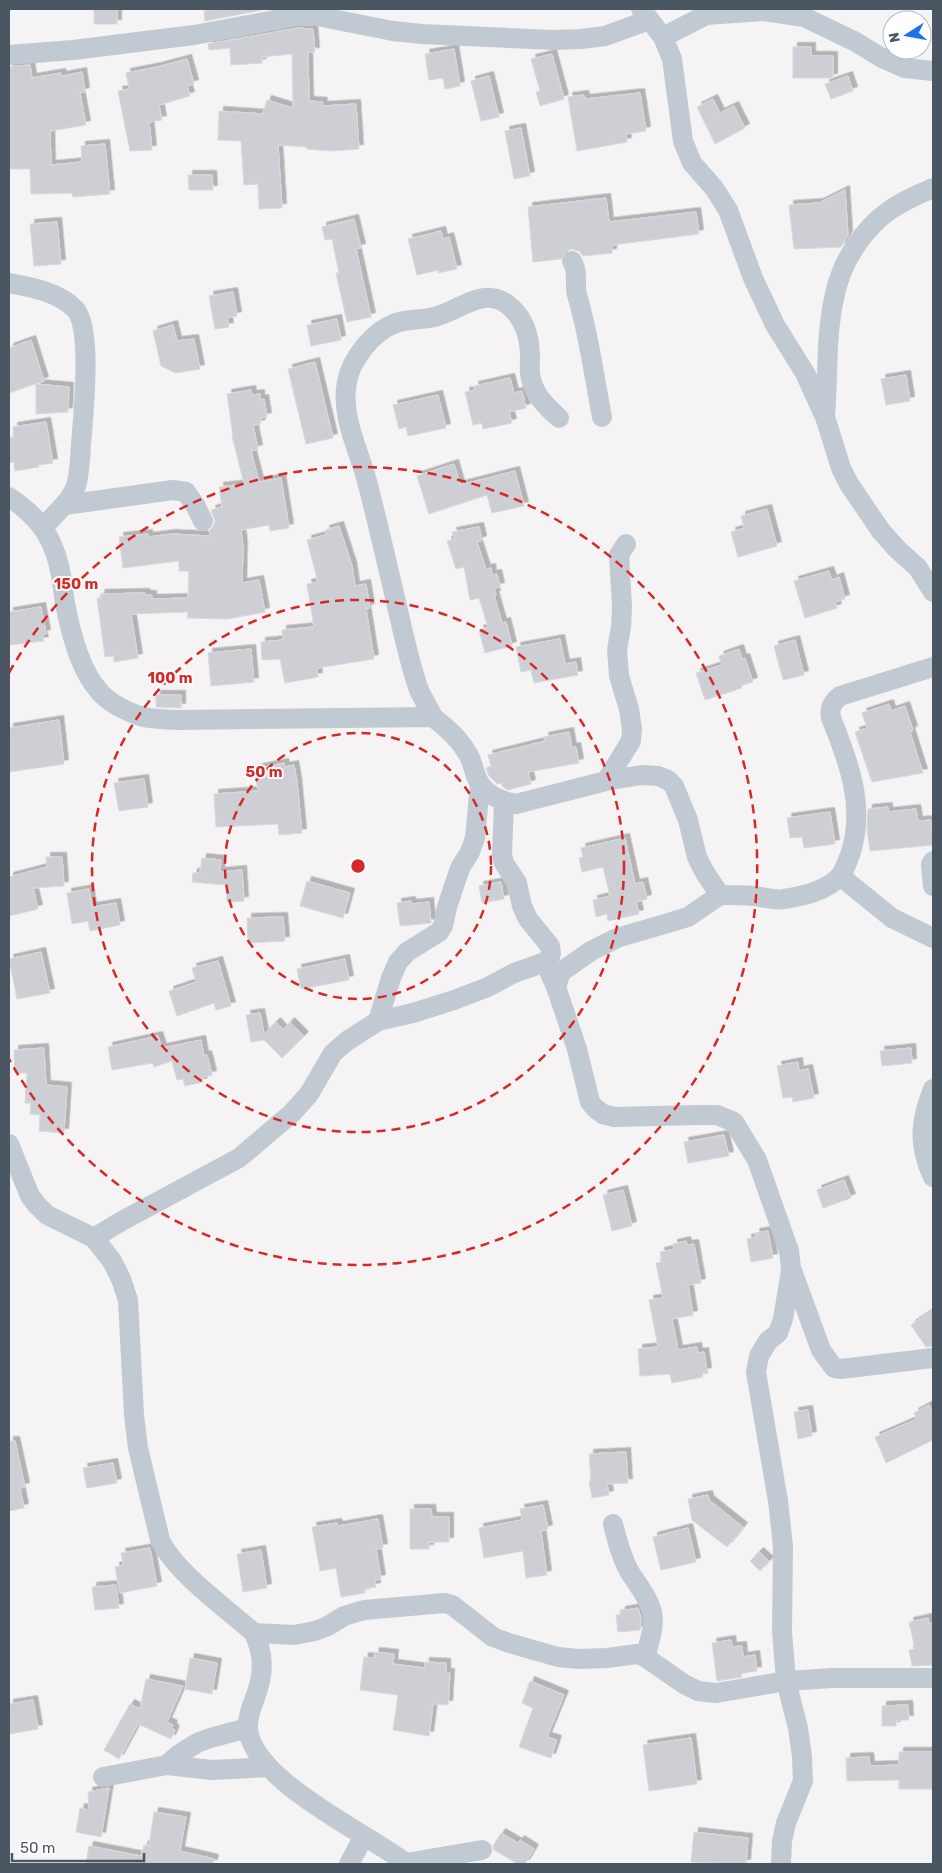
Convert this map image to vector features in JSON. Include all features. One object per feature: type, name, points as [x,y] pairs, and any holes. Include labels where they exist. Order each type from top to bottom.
[{"type":"street","points":[[663,38],[697,14],[764,11],[804,17],[856,42],[882,58],[906,68],[933,71]]},
{"type":"street","points":[[9,54],[73,50],[194,35],[297,16],[317,16],[393,31],[422,34],[553,40],[581,39],[605,36],[645,14],[663,38],[672,59],[684,141],[692,163],[714,188],[728,210],[753,278],[775,325],[805,373],[825,417],[841,468],[849,484],[881,531],[918,568],[933,592]]},
{"type":"street","points":[[825,417],[828,345],[840,274],[854,249],[872,226],[886,213],[912,197],[933,188]]},
{"type":"street","points":[[572,261],[576,267],[576,294],[580,302],[602,417]]},
{"type":"street","points":[[9,283],[53,295],[75,309],[82,321],[85,351],[84,410],[76,487],[65,505],[43,528]]},
{"type":"street","points":[[378,1021],[390,978],[398,962],[407,952],[439,932],[443,926],[447,907],[460,868],[470,852],[475,838],[480,785],[467,751],[453,734],[434,717],[420,691],[404,636],[367,482],[349,426],[346,406],[346,382],[355,360],[370,341],[385,329],[397,322],[436,318],[470,300],[485,297],[496,299],[506,304],[528,330],[530,378],[536,393],[559,418]]},
{"type":"street","points":[[65,505],[173,490],[186,492],[195,505],[202,521]]},
{"type":"street","points":[[9,496],[43,528],[54,547],[65,604],[82,664],[98,690],[112,703],[138,716],[178,720],[434,717]]},
{"type":"street","points":[[606,782],[630,740],[632,729],[629,708],[620,676],[617,650],[622,607],[619,555],[626,544]]},
{"type":"street","points":[[556,987],[561,972],[591,951],[617,938],[688,917],[720,895],[782,900],[809,894],[827,886],[840,876],[847,864],[853,846],[857,813],[855,790],[850,770],[829,710],[833,702],[840,696],[933,667]]},
{"type":"street","points":[[476,826],[504,806],[641,775],[658,776],[668,780],[674,786],[688,820],[697,857],[720,895]]},
{"type":"street","points":[[480,785],[504,806],[502,855],[504,864],[517,884],[522,906],[528,919],[550,946],[551,954],[548,961],[548,969],[577,1049],[589,1097],[596,1109],[603,1114],[614,1117],[698,1115],[717,1116],[734,1122],[757,1160],[789,1252],[791,1268],[821,1350],[834,1368],[841,1370],[933,1358]]},
{"type":"street","points":[[933,861],[931,864],[933,886]]},
{"type":"street","points":[[840,876],[892,918],[933,938]]},
{"type":"street","points":[[94,1238],[239,1158],[292,1113],[309,1094],[333,1053],[347,1041],[378,1021],[413,1013],[488,988],[514,973],[548,961]]},
{"type":"street","points":[[933,1088],[923,1117],[923,1139],[925,1160],[933,1177]]},
{"type":"street","points":[[9,1144],[30,1196],[37,1205],[47,1215],[94,1238],[112,1261],[121,1279],[128,1300],[133,1406],[138,1448],[160,1540],[166,1553],[178,1566],[254,1633],[259,1644],[263,1670],[249,1716],[248,1728],[260,1758],[268,1767],[306,1797],[406,1864],[482,1850]]},
{"type":"street","points":[[781,1864],[782,1841],[786,1823],[803,1781],[802,1757],[798,1728],[786,1681],[782,1631],[782,1546],[778,1501],[756,1372],[759,1356],[768,1341],[778,1333],[783,1319],[791,1268]]},
{"type":"street","points":[[613,1524],[624,1559],[645,1594],[652,1611],[651,1638],[645,1657]]},
{"type":"street","points":[[254,1633],[294,1635],[315,1631],[344,1616],[364,1610],[445,1603],[452,1605],[493,1636],[510,1643],[558,1657],[579,1659],[637,1654],[645,1657],[698,1692],[716,1693],[786,1681],[876,1677],[933,1678]]},
{"type":"street","points":[[167,1765],[178,1755],[198,1743],[248,1728]]},
{"type":"street","points":[[103,1777],[167,1765],[212,1770],[268,1767]]},
{"type":"street","points":[[350,1864],[364,1836]]},
{"type":"building","points":[[94,9],[117,9],[117,24],[94,24]]},
{"type":"building","points":[[218,9],[262,10],[205,21],[204,11]]},
{"type":"building","points":[[298,28],[313,29],[315,52],[308,52],[309,101],[323,102],[322,106],[356,104],[359,149],[331,151],[278,145],[282,208],[259,209],[258,184],[244,185],[241,141],[218,140],[219,111],[263,114],[267,100],[293,108],[292,54],[262,57],[262,63],[231,65],[230,48],[209,50],[208,44]]},
{"type":"building","points":[[793,47],[811,47],[811,56],[833,56],[833,78],[793,78]]},
{"type":"building","points":[[454,49],[460,86],[445,89],[443,78],[429,80],[425,54]]},
{"type":"building","points":[[552,54],[564,99],[540,106],[536,92],[540,91],[531,59]]},
{"type":"building","points":[[187,59],[194,84],[187,86],[190,96],[159,105],[162,120],[149,122],[152,150],[130,151],[118,91],[129,89],[126,73]]},
{"type":"building","points":[[30,65],[32,78],[61,73],[62,76],[82,72],[85,92],[80,93],[86,125],[50,131],[51,165],[82,162],[81,146],[105,144],[110,194],[73,197],[72,193],[31,194],[30,169],[9,169],[9,67]]},
{"type":"building","points":[[489,76],[499,117],[481,121],[471,81]]},
{"type":"building","points":[[848,76],[853,91],[831,99],[825,84]]},
{"type":"building","points":[[640,93],[646,131],[626,134],[627,142],[577,151],[568,97],[584,95],[585,99]]},
{"type":"building","points":[[713,99],[720,113],[734,106],[745,128],[715,144],[697,107]]},
{"type":"building","points":[[521,128],[530,176],[514,179],[505,131]]},
{"type":"building","points":[[188,175],[212,175],[213,190],[189,190]]},
{"type":"building","points":[[845,190],[848,235],[841,247],[794,249],[789,205],[819,203]]},
{"type":"building","points":[[606,198],[609,222],[696,212],[699,234],[612,245],[612,253],[583,256],[579,251],[572,249],[566,251],[561,259],[533,262],[528,207]]},
{"type":"building","points":[[354,219],[361,248],[356,249],[371,317],[347,322],[336,273],[339,273],[332,239],[325,240],[322,227]]},
{"type":"building","points":[[57,222],[61,264],[34,266],[30,224]]},
{"type":"building","points":[[441,231],[443,239],[449,237],[457,269],[438,273],[438,270],[417,275],[408,239]]},
{"type":"building","points":[[233,292],[237,316],[227,318],[229,327],[215,329],[209,296]]},
{"type":"building","points":[[337,319],[341,340],[311,346],[307,325]]},
{"type":"building","points":[[173,325],[177,341],[194,339],[200,369],[176,373],[161,366],[153,331]]},
{"type":"building","points":[[31,340],[44,381],[9,393],[9,348]]},
{"type":"building","points":[[315,362],[333,438],[306,444],[288,369]]},
{"type":"building","points":[[906,375],[910,401],[886,405],[881,379]]},
{"type":"building","points":[[510,378],[514,393],[522,391],[526,408],[509,412],[512,423],[483,429],[482,423],[473,425],[465,392],[475,390],[474,386]]},
{"type":"building","points":[[36,384],[69,387],[68,412],[36,414]]},
{"type":"building","points":[[251,390],[252,395],[260,394],[260,400],[264,399],[267,417],[260,418],[261,424],[253,425],[258,449],[251,451],[259,482],[281,478],[289,528],[270,531],[269,525],[241,530],[243,547],[242,583],[259,580],[265,612],[227,619],[187,618],[188,612],[131,614],[138,658],[114,662],[114,656],[105,657],[97,598],[101,598],[100,594],[145,593],[146,595],[152,595],[152,599],[188,598],[189,571],[179,571],[179,561],[123,568],[119,537],[148,534],[148,537],[172,534],[210,536],[209,531],[215,521],[211,510],[222,507],[219,487],[244,484],[232,436],[227,394]]},
{"type":"building","points":[[438,395],[446,428],[408,436],[406,427],[399,429],[393,405]]},
{"type":"building","points":[[46,422],[53,463],[15,471],[14,462],[9,463],[9,438],[14,437],[13,427]]},
{"type":"building","points":[[454,464],[460,485],[515,471],[524,506],[492,513],[487,495],[429,514],[417,476]]},
{"type":"building","points":[[767,509],[777,546],[738,557],[731,532],[744,528],[741,516]]},
{"type":"building","points":[[339,526],[352,566],[355,586],[366,584],[370,608],[366,609],[374,659],[323,667],[317,669],[318,677],[285,683],[280,659],[262,660],[261,642],[283,640],[282,630],[314,627],[307,584],[318,582],[307,540],[326,535],[325,530]]},
{"type":"building","points":[[479,527],[482,540],[477,542],[486,569],[491,568],[492,575],[497,574],[500,587],[494,588],[496,595],[494,595],[502,623],[506,622],[512,646],[485,653],[479,630],[488,627],[479,598],[470,600],[464,567],[456,569],[447,541],[455,539],[452,532]]},
{"type":"building","points":[[829,571],[832,580],[839,577],[845,599],[835,602],[837,608],[805,618],[794,581]]},
{"type":"building","points":[[41,607],[46,634],[42,635],[44,641],[9,645],[9,612]]},
{"type":"building","points":[[560,639],[565,664],[576,662],[578,675],[534,683],[531,670],[521,672],[516,647]]},
{"type":"building","points":[[795,640],[804,675],[783,680],[774,646]]},
{"type":"building","points":[[251,649],[254,682],[211,686],[208,653]]},
{"type":"building","points":[[739,649],[742,659],[745,658],[753,682],[741,685],[742,688],[705,700],[696,673],[722,665],[719,656]]},
{"type":"building","points":[[156,695],[181,695],[181,708],[156,707]]},
{"type":"building","points":[[889,704],[891,711],[905,706],[913,730],[910,732],[923,773],[872,782],[855,732],[867,728],[862,713]]},
{"type":"building","points":[[59,720],[64,764],[9,772],[9,728]]},
{"type":"building","points":[[569,732],[572,748],[576,747],[579,763],[528,772],[531,784],[508,790],[501,783],[497,784],[489,776],[486,768],[491,766],[488,755],[545,741],[544,737]]},
{"type":"building","points":[[284,763],[285,767],[294,765],[302,833],[279,835],[278,824],[216,827],[214,794],[258,791],[254,769]]},
{"type":"building","points":[[144,779],[148,807],[119,811],[114,783]]},
{"type":"building","points":[[888,807],[888,812],[916,809],[918,821],[931,820],[933,845],[870,851],[867,829],[868,809]]},
{"type":"building","points":[[830,812],[835,844],[804,848],[802,837],[790,838],[787,818]]},
{"type":"building","points":[[625,838],[635,884],[643,882],[647,899],[636,902],[639,914],[608,921],[607,914],[596,917],[593,900],[610,896],[603,867],[582,872],[579,858],[583,857],[581,848]]},
{"type":"building","points":[[46,857],[62,857],[64,886],[33,888],[38,909],[9,916],[9,877],[47,867]]},
{"type":"building","points":[[202,858],[221,860],[220,872],[242,870],[244,901],[227,902],[226,885],[192,882],[193,873],[200,873]]},
{"type":"building","points":[[307,881],[350,893],[343,918],[300,906]]},
{"type":"building","points":[[501,882],[504,899],[482,903],[479,886]]},
{"type":"building","points":[[89,889],[92,907],[116,903],[120,925],[90,931],[88,921],[72,924],[67,893]]},
{"type":"building","points":[[411,901],[411,904],[429,902],[431,923],[400,926],[397,903]]},
{"type":"building","points":[[283,917],[285,941],[248,943],[247,918]]},
{"type":"building","points":[[41,952],[50,993],[17,999],[9,959]]},
{"type":"building","points":[[345,959],[349,980],[301,989],[297,969]]},
{"type":"building","points":[[218,961],[231,1006],[216,1010],[214,1003],[177,1016],[169,991],[196,982],[192,968]]},
{"type":"building","points":[[260,1013],[264,1034],[276,1022],[283,1030],[290,1022],[304,1036],[282,1058],[264,1040],[251,1042],[246,1015]]},
{"type":"building","points":[[158,1036],[162,1048],[201,1040],[204,1056],[207,1055],[212,1075],[202,1077],[203,1082],[185,1086],[183,1079],[177,1080],[172,1061],[154,1067],[153,1063],[112,1070],[108,1047]]},
{"type":"building","points":[[44,1048],[46,1085],[67,1087],[64,1133],[39,1131],[40,1115],[30,1114],[31,1103],[25,1103],[27,1073],[15,1073],[14,1050]]},
{"type":"building","points":[[911,1048],[912,1063],[882,1066],[880,1051]]},
{"type":"building","points":[[798,1062],[799,1071],[808,1069],[814,1098],[793,1102],[792,1097],[783,1098],[777,1066]]},
{"type":"building","points":[[724,1135],[729,1156],[688,1163],[684,1142]]},
{"type":"building","points":[[844,1180],[851,1198],[823,1208],[817,1190]]},
{"type":"building","points":[[623,1190],[632,1226],[612,1231],[603,1195]]},
{"type":"building","points":[[768,1231],[773,1258],[751,1262],[747,1239],[756,1237],[755,1233]]},
{"type":"building","points":[[686,1241],[687,1245],[694,1244],[701,1283],[688,1285],[693,1315],[672,1319],[678,1350],[697,1347],[698,1353],[704,1352],[707,1372],[702,1373],[703,1377],[672,1383],[670,1374],[640,1376],[638,1349],[658,1347],[649,1300],[663,1298],[656,1263],[662,1262],[660,1252],[674,1249],[673,1244]]},
{"type":"building","points":[[933,1310],[933,1346],[926,1347],[911,1325]]},
{"type":"building","points":[[929,1405],[933,1414],[933,1440],[886,1463],[875,1437],[917,1419],[914,1413]]},
{"type":"building","points":[[808,1410],[812,1436],[798,1439],[794,1412]]},
{"type":"building","points":[[9,1441],[15,1441],[25,1487],[20,1488],[24,1508],[9,1511]]},
{"type":"building","points":[[626,1452],[628,1483],[607,1484],[609,1495],[592,1498],[589,1481],[591,1481],[589,1454]]},
{"type":"building","points":[[113,1463],[117,1483],[87,1488],[83,1468]]},
{"type":"building","points":[[708,1495],[709,1500],[743,1527],[727,1547],[692,1520],[688,1499]]},
{"type":"building","points":[[543,1505],[548,1529],[541,1531],[547,1575],[526,1578],[523,1551],[484,1558],[479,1528],[522,1520],[520,1509]]},
{"type":"building","points":[[410,1509],[431,1509],[432,1517],[449,1517],[449,1542],[429,1542],[429,1549],[410,1549]]},
{"type":"building","points":[[378,1519],[383,1548],[376,1549],[381,1579],[375,1580],[376,1587],[364,1589],[365,1593],[341,1597],[336,1568],[320,1571],[312,1527],[337,1523],[338,1526]]},
{"type":"building","points":[[688,1528],[696,1562],[661,1570],[653,1537]]},
{"type":"building","points":[[150,1548],[157,1586],[120,1593],[115,1567],[123,1565],[121,1553]]},
{"type":"building","points":[[261,1550],[267,1588],[243,1592],[237,1554]]},
{"type":"building","points":[[759,1552],[769,1561],[760,1571],[750,1561]]},
{"type":"building","points":[[116,1585],[119,1608],[95,1610],[92,1587]]},
{"type":"building","points":[[638,1608],[641,1618],[640,1630],[618,1632],[616,1615],[621,1614],[621,1611]]},
{"type":"building","points":[[928,1618],[929,1624],[933,1623],[933,1665],[912,1666],[909,1650],[915,1649],[909,1622]]},
{"type":"building","points":[[731,1640],[732,1647],[742,1646],[743,1657],[755,1655],[757,1671],[741,1673],[742,1677],[717,1681],[712,1643]]},
{"type":"building","points":[[375,1652],[394,1654],[393,1664],[425,1668],[425,1662],[446,1663],[446,1673],[450,1673],[448,1705],[433,1704],[429,1736],[393,1730],[398,1695],[360,1690],[364,1657],[374,1658]]},
{"type":"building","points":[[190,1658],[217,1663],[212,1694],[185,1689]]},
{"type":"building","points":[[146,1679],[183,1686],[167,1722],[173,1725],[172,1728],[175,1730],[171,1739],[138,1724],[119,1759],[104,1750],[130,1704],[140,1709]]},
{"type":"building","points":[[530,1681],[564,1695],[547,1737],[557,1740],[551,1758],[519,1747],[533,1708],[522,1703]]},
{"type":"building","points":[[33,1700],[38,1729],[9,1734],[9,1704]]},
{"type":"building","points":[[908,1705],[909,1720],[896,1720],[896,1726],[882,1726],[882,1706]]},
{"type":"building","points":[[691,1738],[697,1784],[649,1791],[643,1745]]},
{"type":"building","points":[[899,1752],[933,1752],[933,1789],[899,1789],[899,1780],[847,1781],[846,1758],[869,1757],[870,1766],[899,1765]]},
{"type":"building","points":[[109,1788],[101,1837],[76,1832],[80,1808],[89,1810],[88,1792]]},
{"type":"building","points":[[154,1812],[186,1817],[180,1851],[214,1859],[213,1864],[86,1864],[89,1846],[141,1856],[144,1845],[149,1846]]},
{"type":"building","points":[[694,1832],[748,1838],[746,1864],[691,1862]]},
{"type":"building","points":[[501,1833],[518,1843],[520,1840],[534,1849],[525,1864],[518,1864],[494,1850],[493,1846]]}]
